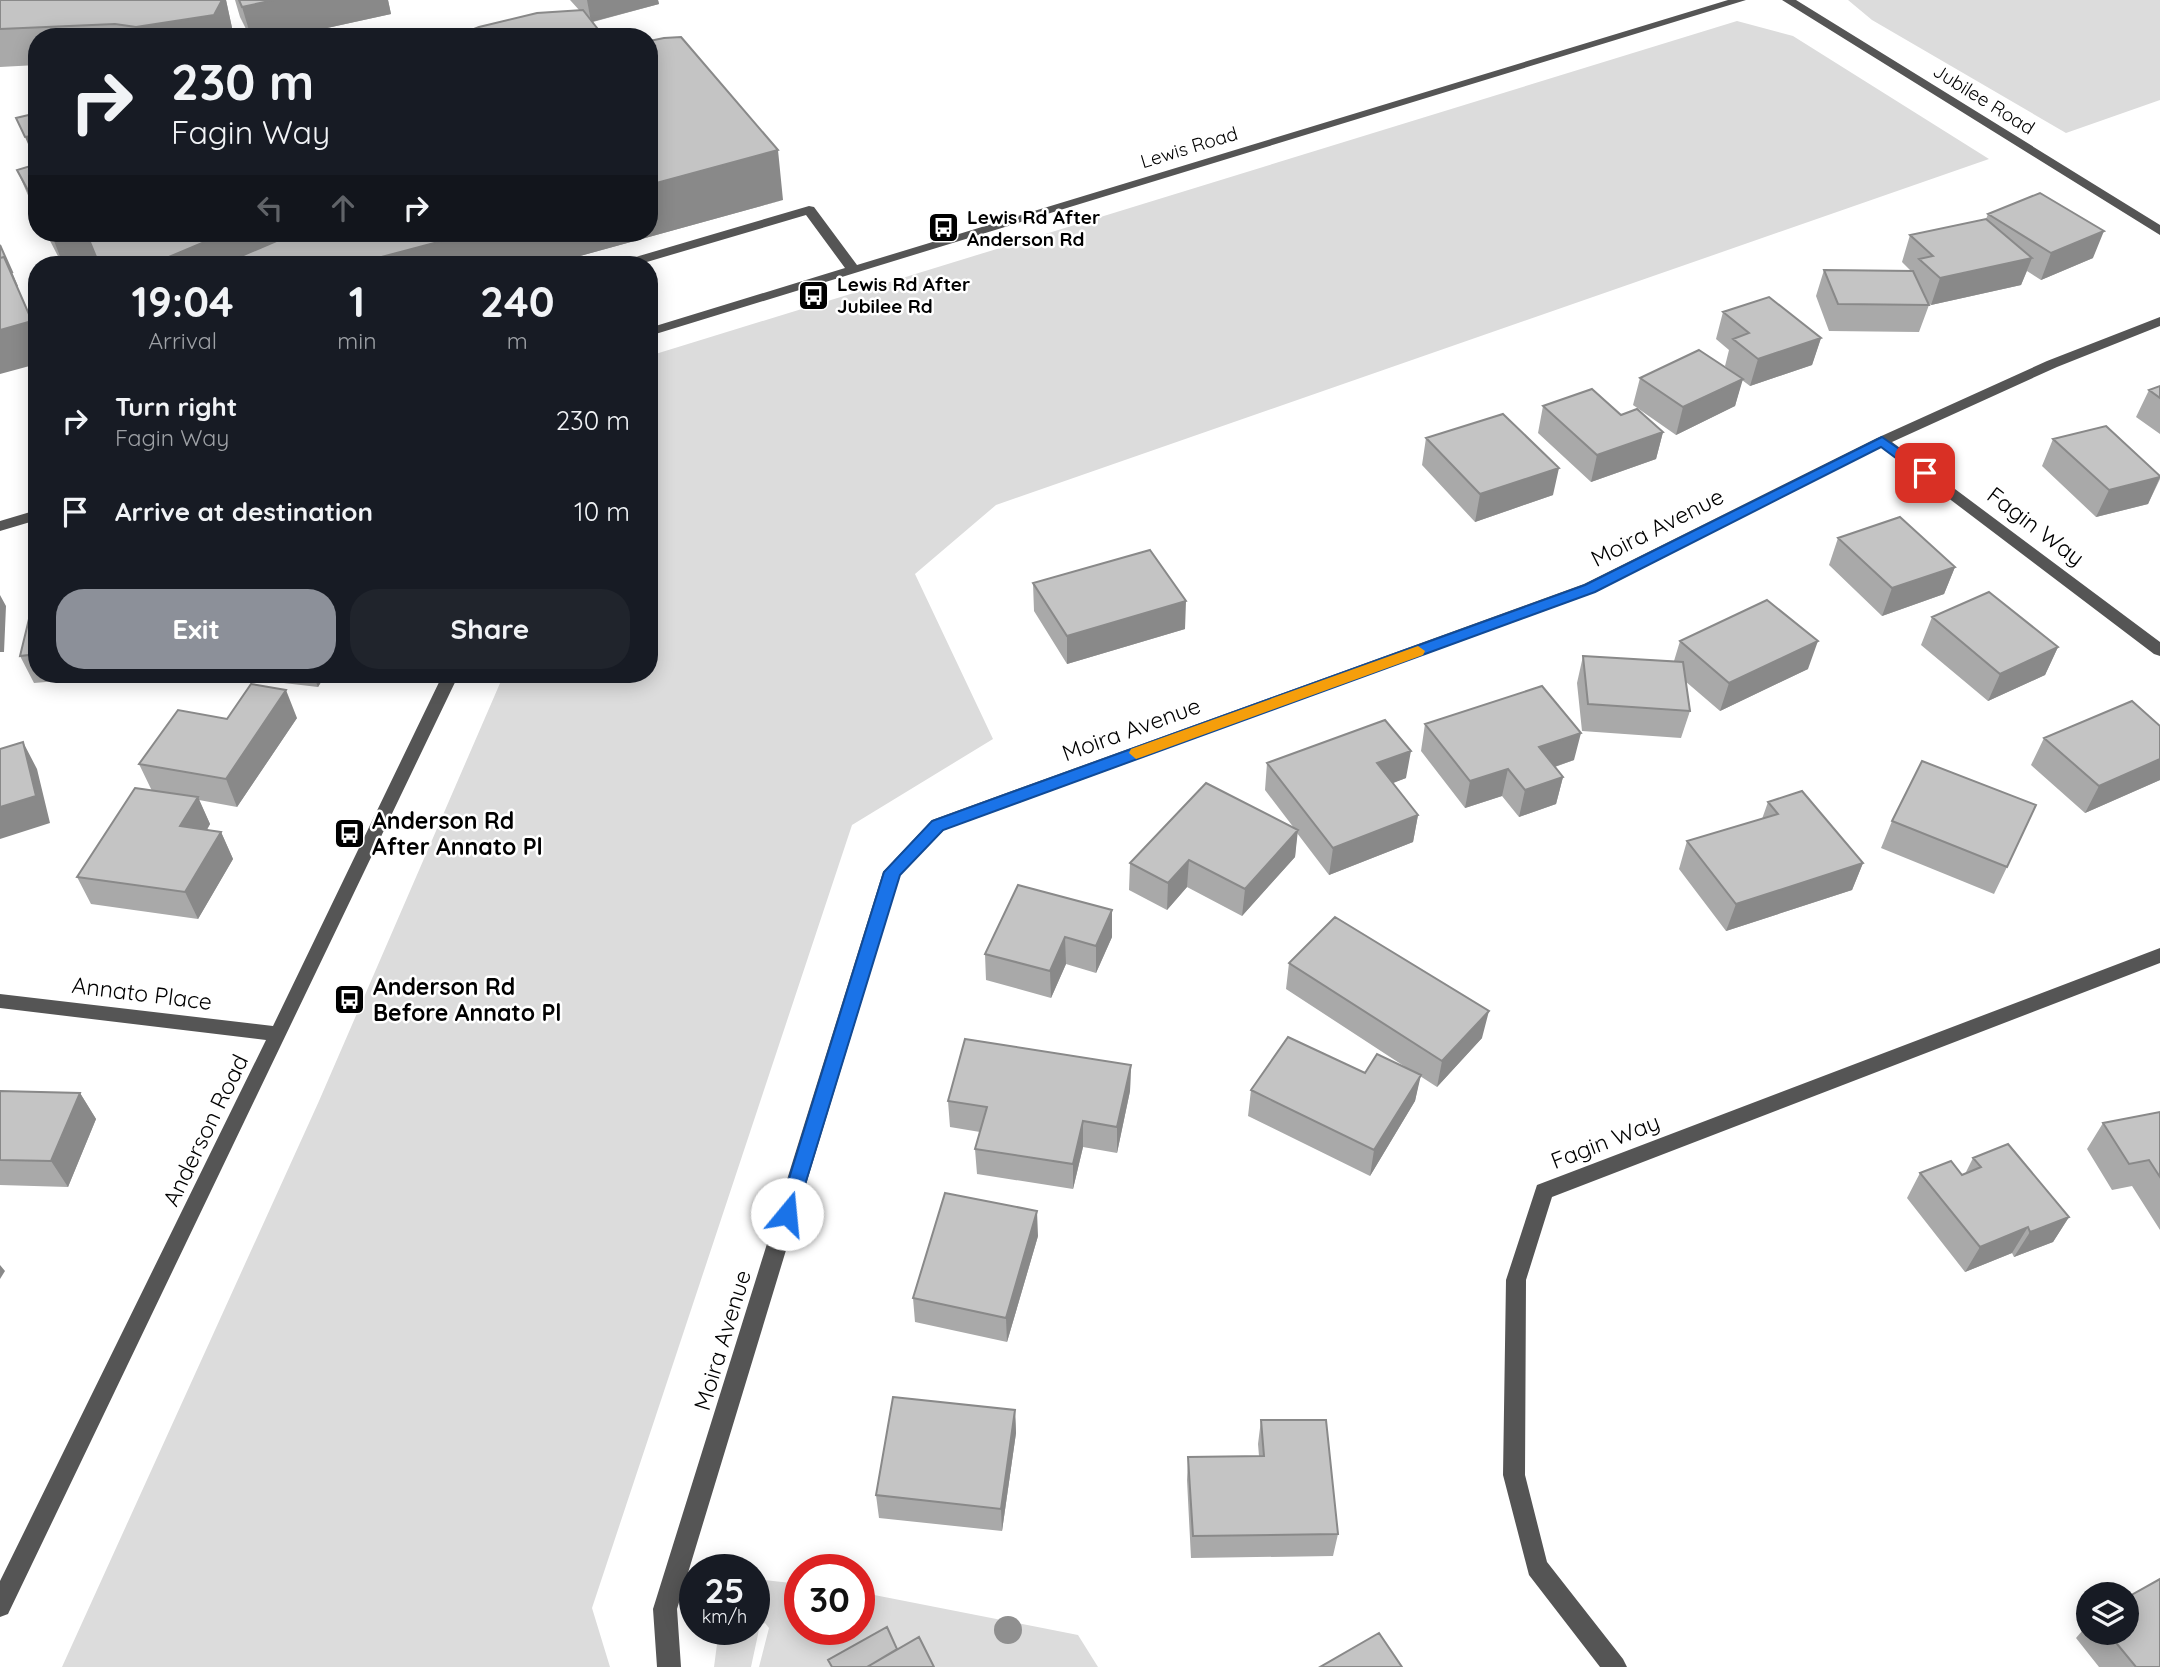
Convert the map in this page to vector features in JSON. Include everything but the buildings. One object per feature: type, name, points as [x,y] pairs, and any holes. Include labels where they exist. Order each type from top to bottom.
[{"type":"street","name":"Lewis Road","points":[[658,329],[1740,0]]},
{"type":"street","name":"Jubilee Road","points":[[1788,0],[2160,232]]},
{"type":"street","points":[[654,256],[809,210],[853,270]]},
{"type":"street","name":"Moira Avenue","points":[[669,1667],[665,1609],[892,872],[938,825],[1590,588],[1882,441],[2052,364],[2160,321]]},
{"type":"street","name":"Fagin Way","points":[[1882,441],[2160,650]]},
{"type":"street","points":[[0,526],[28,518]]},
{"type":"street","name":"Anderson Road","points":[[0,1606],[447,683]]},
{"type":"street","name":"Fagin Way","points":[[1615,1667],[1537,1567],[1514,1475],[1516,1280],[1544,1191],[2160,955]]},
{"type":"street","name":"Annato Place","points":[[0,1001],[278,1034]]},
{"type":"shaded area","points":[[1848,0],[2160,0],[2160,100],[2066,133],[1872,20]]},
{"type":"shaded area","points":[[1737,21],[1793,36],[1989,159],[996,505],[915,574],[993,739],[852,825],[592,1608],[610,1667],[62,1667],[319,1101],[500,683],[658,683],[658,353]]},
{"type":"shaded area","points":[[770,1581],[784,1582],[784,1645],[875,1645],[875,1595],[1078,1635],[1098,1667],[759,1667],[765,1645],[770,1645]]},
{"type":"shaded area","points":[[717,1645],[756,1645],[751,1667],[714,1667]]},
{"type":"slow traffic","points":[[1136,753],[1418,651]]},
{"type":"place","name":"Lewis Rd After Anderson Rd","points":[[944,228]]},
{"type":"place","name":"Lewis Rd After Jubilee Rd","points":[[814,295]]},
{"type":"place","name":"Anderson Rd After Annato Pl","points":[[349,833]]},
{"type":"place","name":"Anderson Rd Before Annato Pl","points":[[350,999]]},
{"type":"route","points":[[787,1214],[892,872],[938,825],[1590,588],[1882,441],[1925,473]]}]
